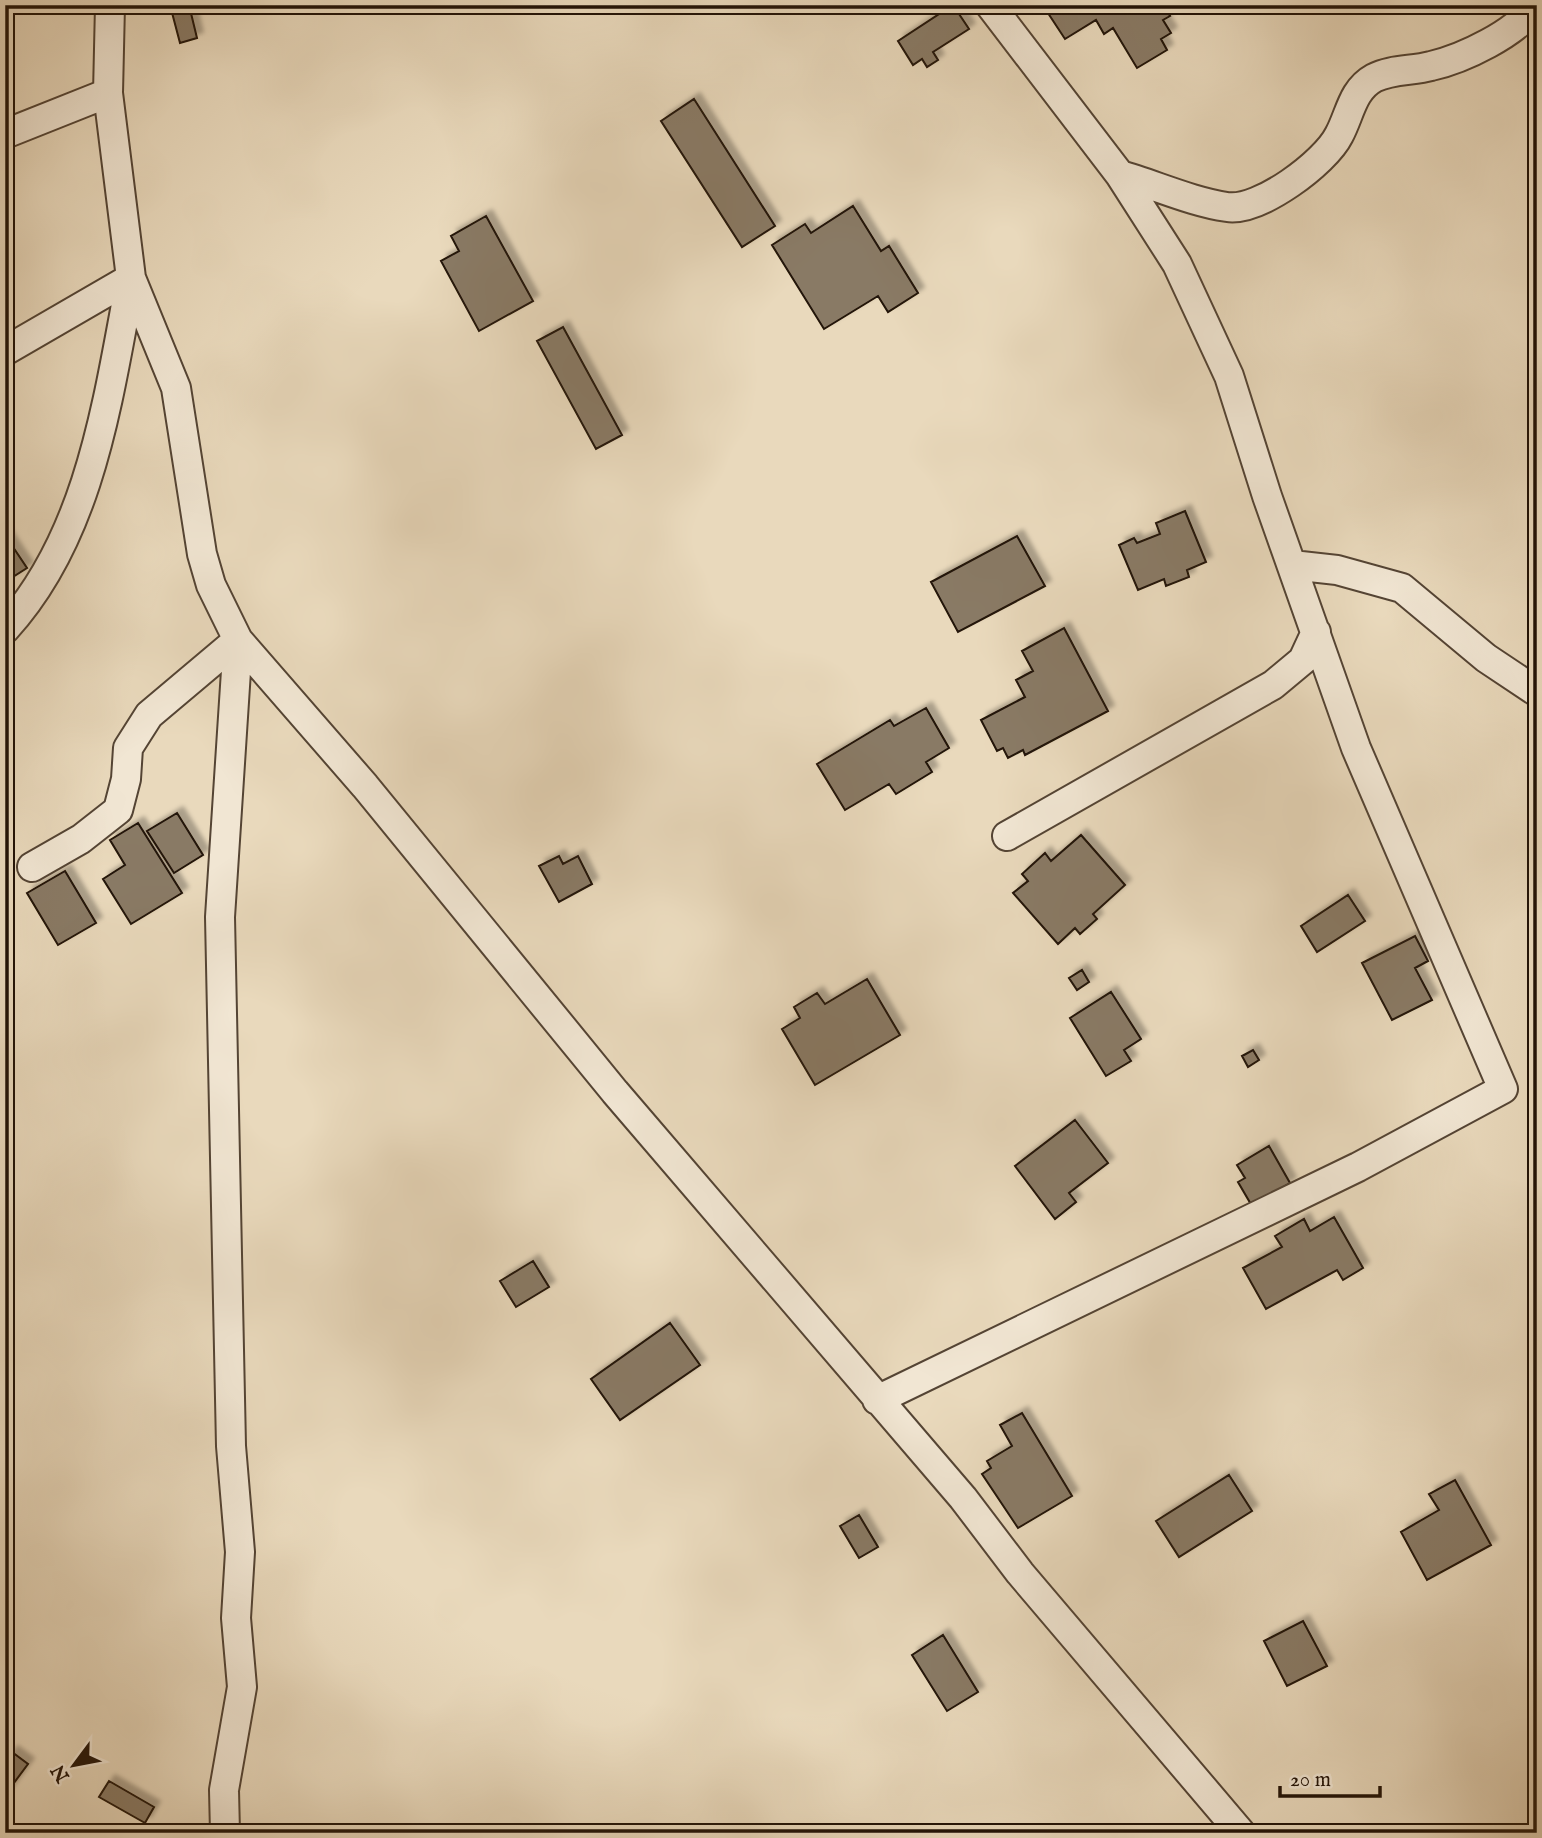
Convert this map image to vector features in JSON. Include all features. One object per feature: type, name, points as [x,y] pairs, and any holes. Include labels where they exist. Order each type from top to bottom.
[{"type":"street","points":[[110,5],[108,93],[131,278],[176,388],[202,554],[211,585],[238,640],[365,786],[615,1092],[963,1498],[1020,1573],[1241,1833]]},
{"type":"street","points":[[877,1400],[1358,1167],[1503,1089],[1356,748],[1229,376],[1178,264],[1120,175],[990,5]]},
{"type":"street","points":[[1120,175],[1230,208],[1271,195],[1315,166],[1338,137],[1359,90],[1376,77],[1432,66],[1475,50],[1519,23],[1535,5]]},
{"type":"street","points":[[5,134],[108,93]]},
{"type":"street","points":[[5,351],[131,278]]},
{"type":"street","points":[[5,629],[51,565],[80,499],[108,397],[131,278]]},
{"type":"street","points":[[1292,565],[1338,570],[1402,589],[1486,658],[1537,692]]},
{"type":"street","points":[[1007,836],[1273,684],[1303,660],[1316,632]]},
{"type":"street","points":[[32,867],[81,839],[118,810],[126,779],[128,748],[149,715],[238,640]]},
{"type":"street","points":[[225,1833],[225,1790],[242,1687],[236,1618],[240,1552],[231,1447],[220,917],[238,640]]},
{"type":"building","points":[[170,5],[189,5],[197,38],[180,43]]},
{"type":"building","points":[[953,5],[969,29],[933,52],[938,60],[927,67],[922,59],[913,65],[898,41]]},
{"type":"building","points":[[1054,5],[1163,5],[1170,16],[1163,20],[1171,33],[1161,39],[1167,50],[1137,68],[1113,28],[1104,34],[1096,20],[1065,39],[1046,10]]},
{"type":"building","points":[[694,99],[775,226],[742,247],[661,121]]},
{"type":"building","points":[[853,206],[881,251],[889,246],[918,293],[888,312],[878,296],[824,329],[772,245],[805,224],[811,233]]},
{"type":"building","points":[[486,216],[533,301],[479,331],[441,261],[459,251],[451,236]]},
{"type":"building","points":[[563,327],[622,435],[596,449],[537,341]]},
{"type":"building","points":[[1185,511],[1206,562],[1187,570],[1189,577],[1166,586],[1164,579],[1138,590],[1119,545],[1134,538],[1137,543],[1160,534],[1156,523]]},
{"type":"building","points":[[5,535],[27,568],[5,582]]},
{"type":"building","points":[[1017,536],[1045,586],[958,632],[931,582]]},
{"type":"building","points":[[1064,628],[1108,711],[1025,755],[1023,750],[1008,758],[1003,748],[997,751],[981,720],[1025,697],[1016,680],[1033,671],[1022,651]]},
{"type":"building","points":[[926,708],[949,748],[926,762],[932,772],[896,794],[889,784],[845,810],[817,764],[890,720],[894,726]]},
{"type":"building","points":[[177,813],[203,855],[174,873],[147,831]]},
{"type":"building","points":[[138,823],[182,893],[131,924],[103,879],[125,865],[110,840]]},
{"type":"building","points":[[1081,835],[1125,885],[1093,914],[1097,919],[1080,934],[1075,928],[1058,944],[1013,893],[1028,881],[1022,874],[1045,853],[1051,861]]},
{"type":"building","points":[[559,856],[563,864],[578,856],[592,884],[559,902],[539,866]]},
{"type":"building","points":[[65,871],[96,923],[58,945],[27,893]]},
{"type":"building","points":[[1348,895],[1365,921],[1317,952],[1301,926]]},
{"type":"building","points":[[1415,936],[1428,961],[1415,968],[1432,1000],[1392,1020],[1362,963]]},
{"type":"building","points":[[1082,970],[1089,982],[1077,990],[1069,978]]},
{"type":"building","points":[[867,979],[900,1035],[815,1085],[782,1029],[800,1018],[794,1007],[817,993],[825,1004]]},
{"type":"building","points":[[1111,992],[1141,1039],[1124,1050],[1131,1061],[1106,1076],[1070,1018]]},
{"type":"building","points":[[1253,1050],[1259,1060],[1248,1067],[1242,1056]]},
{"type":"building","points":[[1075,1120],[1108,1163],[1069,1193],[1076,1202],[1055,1219],[1015,1166]]},
{"type":"building","points":[[1269,1146],[1290,1183],[1252,1206],[1238,1182],[1245,1178],[1237,1165]]},
{"type":"building","points":[[1334,1217],[1363,1268],[1343,1280],[1337,1270],[1266,1309],[1243,1268],[1282,1247],[1275,1236],[1304,1219],[1310,1231]]},
{"type":"building","points":[[533,1261],[549,1287],[516,1307],[500,1281]]},
{"type":"building","points":[[670,1323],[700,1365],[620,1420],[591,1379]]},
{"type":"building","points":[[1022,1413],[1072,1496],[1018,1528],[982,1474],[991,1468],[987,1461],[1012,1446],[1000,1425]]},
{"type":"building","points":[[1229,1475],[1252,1511],[1179,1557],[1156,1521]]},
{"type":"building","points":[[1455,1480],[1491,1545],[1427,1580],[1401,1532],[1439,1510],[1429,1494]]},
{"type":"building","points":[[859,1515],[878,1547],[859,1558],[840,1526]]},
{"type":"building","points":[[1303,1621],[1327,1666],[1287,1686],[1264,1641]]},
{"type":"building","points":[[943,1635],[978,1692],[947,1711],[912,1655]]},
{"type":"building","points":[[12,1752],[28,1764],[5,1795],[5,1761]]},
{"type":"building","points":[[109,1781],[154,1807],[145,1823],[99,1797]]}]
